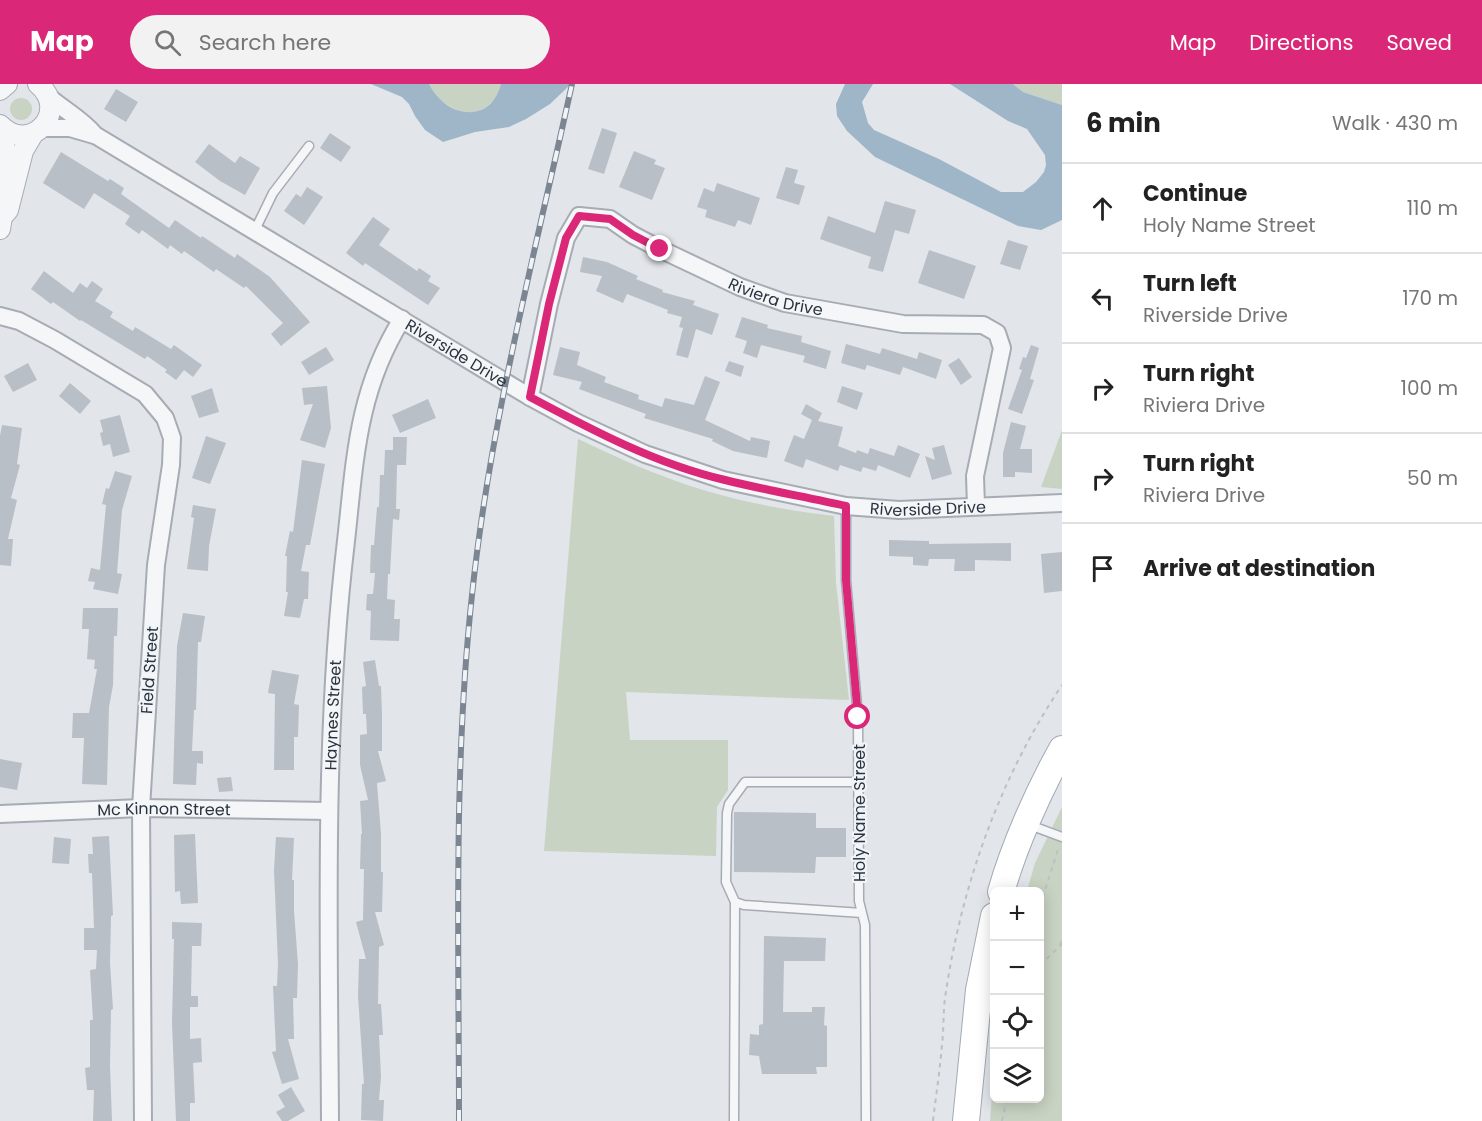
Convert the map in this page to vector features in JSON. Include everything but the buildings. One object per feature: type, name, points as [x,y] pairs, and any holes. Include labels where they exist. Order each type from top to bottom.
[{"type":"main road","points":[[1002,887],[1026,824],[1048,774],[1062,749]]},
{"type":"main road","points":[[966,1121],[979,990],[990,936]]},
{"type":"street","points":[[1,219],[8,210],[22,151],[50,114],[43,88]]},
{"type":"street","name":"Riverside Drive","points":[[43,88],[60,107],[86,124],[95,135]]},
{"type":"street","points":[[1,126],[16,135],[37,131]]},
{"type":"street","points":[[0,192],[5,155],[5,141],[1,126]]},
{"type":"street","name":"Riverside Drive","points":[[37,131],[70,128],[95,135],[530,397],[578,423],[645,454],[723,480],[846,506],[899,510],[1062,503]]},
{"type":"street","name":"Riviera Drive","points":[[530,397],[549,304],[566,238],[579,216],[610,219],[633,235],[660,249],[740,287],[785,303],[903,324],[983,325],[998,333],[1002,348],[975,476],[976,506]]},
{"type":"street","name":"Field Street","points":[[0,316],[19,321],[55,340],[145,394],[165,418],[172,438],[171,465],[156,565],[141,808],[143,1121]]},
{"type":"street","name":"Haynes Street","points":[[330,1121],[328,811],[334,652],[361,417],[376,369],[402,319]]},
{"type":"street","name":"Mc Kinnon Street","points":[[0,814],[141,808],[328,811]]},
{"type":"lane","points":[[255,230],[273,193],[309,146]]},
{"type":"lane","name":"Holy Name Street","points":[[846,506],[846,580],[858,717],[859,901],[865,925],[866,1121]]},
{"type":"lane","points":[[734,1121],[735,902],[726,882],[729,804],[745,782],[859,782]]},
{"type":"lane","points":[[1026,824],[1062,838]]},
{"type":"lane","points":[[735,902],[744,905],[862,913]]},
{"type":"path","points":[[933,1121],[945,999],[959,919],[970,880],[990,823],[1020,752],[1062,685]]},
{"type":"path","points":[[1044,893],[1062,838]]},
{"type":"path","points":[[1057,852],[1062,857]]},
{"type":"path","points":[[1044,961],[1061,945],[1062,939]]},
{"type":"path","points":[[1002,1121],[1006,1103]]},
{"type":"green space","points":[[420,84],[505,84],[495,99],[485,108],[475,112],[465,112],[454,109]]},
{"type":"green space","points":[[1013,84],[1062,84],[1062,105],[1023,92]]},
{"type":"green space","points":[[21,98],[29,101],[32,109],[29,117],[21,120],[13,117],[10,109],[13,101]]},
{"type":"green space","points":[[1062,430],[1062,489],[1041,487]]},
{"type":"green space","points":[[578,439],[663,476],[714,493],[794,511],[834,516],[836,583],[849,700],[626,692],[630,740],[728,740],[728,790],[717,807],[716,856],[544,851]]},
{"type":"green space","points":[[1062,807],[1062,1121],[990,1121],[991,1103],[1044,1103],[1044,887],[1028,887],[1035,863]]},
{"type":"water","points":[[371,84],[429,84],[445,104],[456,110],[467,112],[478,111],[487,106],[495,97],[501,84],[571,84],[550,104],[509,127],[475,132],[443,142],[425,130],[402,97]]},
{"type":"water","points":[[845,84],[873,84],[862,102],[868,123],[874,130],[939,159],[1001,192],[1023,192],[1036,182],[1044,172],[1045,155],[1027,129],[1008,121],[950,84],[1013,84],[1023,92],[1062,105],[1062,220],[1041,230],[1018,226],[875,157],[847,131],[837,116],[836,104]]},
{"type":"railway","points":[[459,1121],[460,792],[462,726],[472,595],[490,466],[502,402],[572,84]]},
{"type":"route","points":[[660,249],[633,235],[610,219],[579,216],[566,238],[549,304],[534,389],[530,397],[578,423],[645,454],[723,480],[846,506],[846,580],[858,717]]}]
